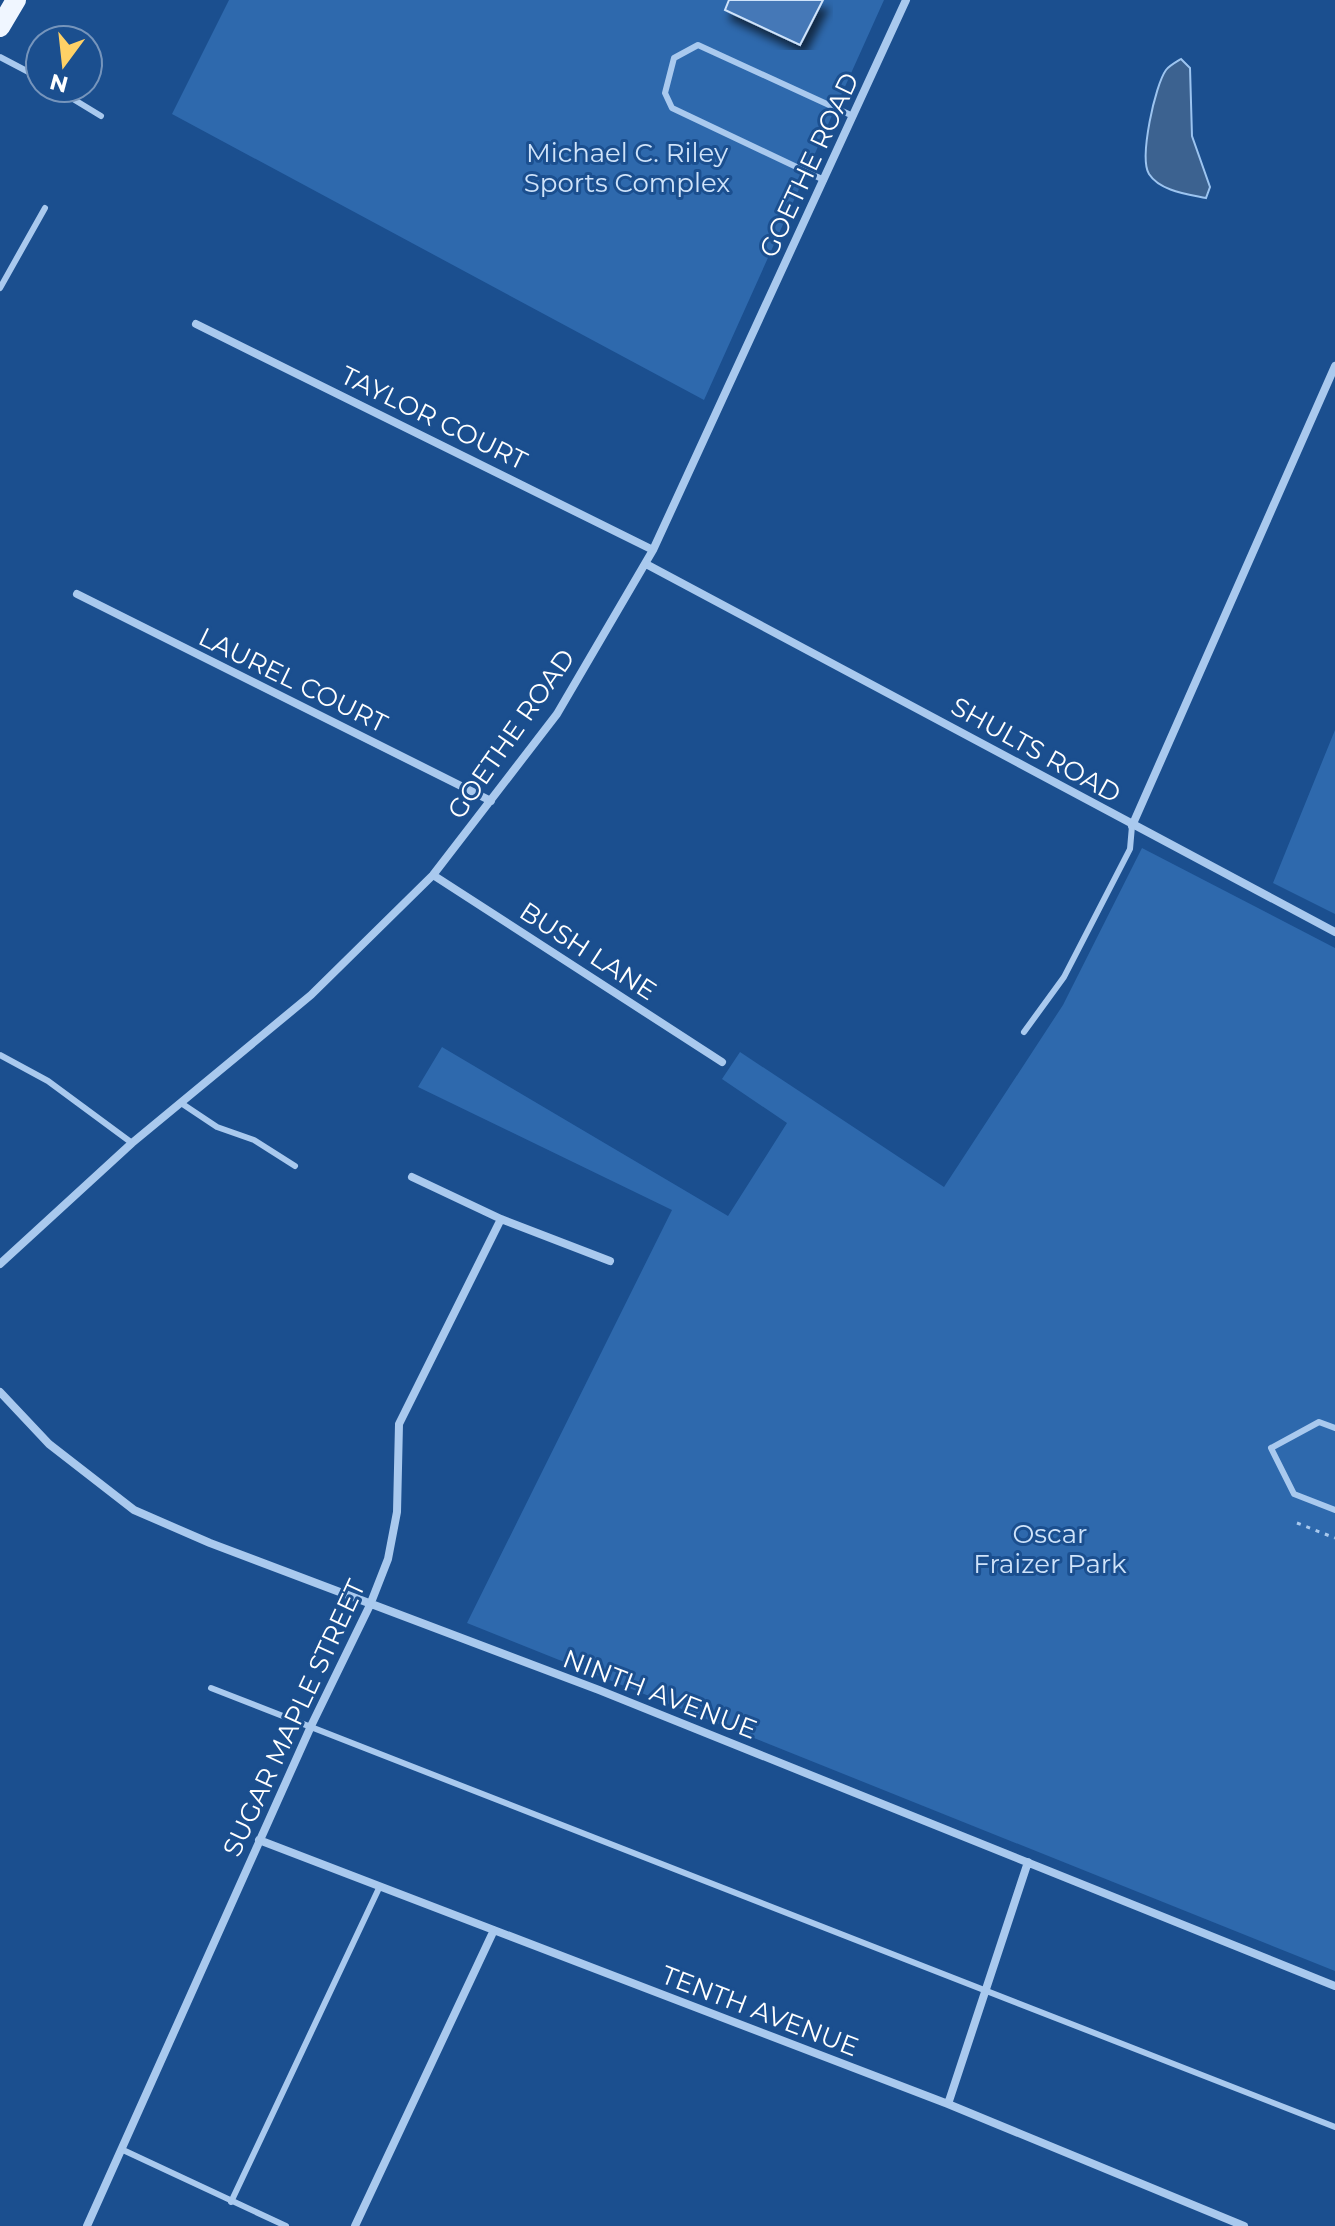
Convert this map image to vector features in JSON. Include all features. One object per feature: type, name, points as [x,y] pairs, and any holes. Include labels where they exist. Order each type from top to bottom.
[{"type":"main road","points":[[0,27],[12,1]]},
{"type":"street","name":"GOETHE ROAD","points":[[0,1264],[132,1143],[311,995],[433,875],[557,714],[653,550],[906,0]]},
{"type":"street","name":"TAYLOR COURT","points":[[196,324],[653,550]]},
{"type":"street","name":"SHULTS ROAD","points":[[646,564],[1132,826],[1335,366]]},
{"type":"street","name":"LAUREL COURT","points":[[77,594],[491,801]]},
{"type":"street","points":[[1132,826],[1335,932]]},
{"type":"street","name":"BUSH LANE","points":[[433,875],[722,1062]]},
{"type":"street","points":[[412,1177],[501,1219],[610,1261]]},
{"type":"street","name":"SUGAR MAPLE STREET","points":[[87,2226],[259,1840],[370,1605],[388,1559],[397,1512],[399,1424],[501,1219]]},
{"type":"street","name":"NINTH AVENUE","points":[[0,1392],[49,1444],[134,1510],[370,1605],[599,1690],[1335,1986]]},
{"type":"street","name":"TENTH AVENUE","points":[[259,1840],[948,2104],[1244,2226]]},
{"type":"street","points":[[948,2104],[1028,1862]]},
{"type":"street","points":[[355,2226],[494,1930]]},
{"type":"lane","points":[[824,180],[672,108],[665,93],[674,58],[698,45],[853,116]]},
{"type":"lane","points":[[0,57],[24,70]]},
{"type":"lane","points":[[81,104],[101,116]]},
{"type":"lane","points":[[0,288],[45,208]]},
{"type":"lane","points":[[1024,1032],[1071,963],[1130,849],[1132,826]]},
{"type":"lane","points":[[0,1055],[48,1081],[132,1143]]},
{"type":"lane","points":[[181,1103],[217,1127],[254,1140],[295,1166]]},
{"type":"lane","points":[[1335,1428],[1319,1422],[1271,1448],[1294,1494],[1335,1510]]},
{"type":"lane","points":[[211,1688],[312,1724],[1335,2127]]},
{"type":"lane","points":[[231,2202],[380,1886]]},
{"type":"lane","points":[[123,2150],[286,2226]]},
{"type":"path","points":[[1297,1523],[1335,1538]]},
{"type":"green space","name":"Michael C. Riley Sports Complex","points":[[229,0],[884,0],[704,400],[172,114]]},
{"type":"green space","points":[[1335,730],[1335,914],[1273,883]]},
{"type":"green space","name":"Oscar Fraizer Park","points":[[1142,848],[1335,948],[1335,1971],[467,1623],[672,1210],[418,1087],[442,1047],[728,1216],[787,1123],[722,1079],[740,1052],[944,1187],[1063,1005]]},
{"type":"shaded area","points":[[1181,59],[1190,68],[1192,136],[1210,187],[1206,198],[1174,191],[1160,184],[1149,174],[1146,166],[1147,138],[1157,90],[1166,70]]},
{"type":"building","points":[[729,0],[823,0],[800,45],[725,10]]}]
